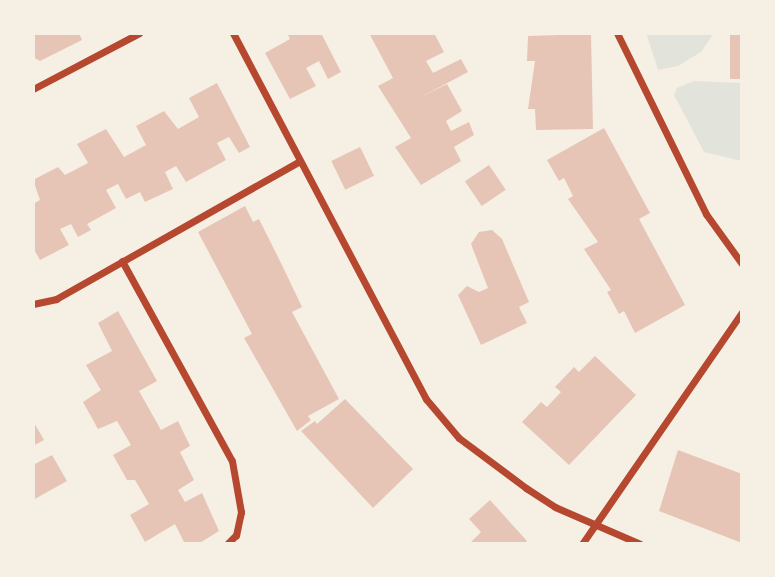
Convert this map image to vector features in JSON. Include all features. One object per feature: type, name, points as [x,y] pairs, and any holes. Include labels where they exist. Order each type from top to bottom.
[{"type":"street","points":[[33,89],[139,33]]},
{"type":"street","points":[[233,33],[298,162],[426,399],[459,438],[498,469],[555,507],[640,544]]},
{"type":"street","points":[[617,33],[706,214],[742,264]]},
{"type":"street","points":[[33,304],[56,299],[298,162]]},
{"type":"street","points":[[122,261],[233,461],[241,512],[236,535],[227,544]]},
{"type":"street","points":[[582,544],[742,312]]},
{"type":"shaded area","points":[[646,33],[714,33],[701,52],[678,66],[658,70]]},
{"type":"shaded area","points":[[694,81],[742,83],[742,161],[704,152],[674,95],[677,88]]},
{"type":"building","points":[[33,33],[79,33],[82,40],[40,61],[33,57]]},
{"type":"building","points":[[287,33],[321,33],[341,72],[328,79],[319,61],[306,68],[316,86],[290,99],[265,53],[290,39]]},
{"type":"building","points":[[369,33],[434,33],[444,52],[426,61],[433,73],[461,59],[468,72],[419,98],[447,84],[462,111],[446,121],[451,131],[469,122],[474,135],[454,147],[461,161],[421,185],[395,147],[411,138],[378,86],[393,78]]},
{"type":"building","points":[[730,33],[742,33],[742,79],[730,79]]},
{"type":"building","points":[[591,34],[593,129],[536,130],[535,109],[528,109],[535,61],[527,61],[528,36]]},
{"type":"building","points":[[217,83],[250,147],[239,153],[229,137],[217,143],[226,160],[186,182],[176,166],[165,172],[173,189],[145,202],[140,192],[126,199],[118,184],[106,190],[116,208],[87,224],[91,230],[78,237],[71,224],[60,229],[69,245],[40,260],[33,248],[33,204],[40,200],[33,180],[58,167],[65,175],[88,163],[77,144],[106,129],[124,157],[146,145],[136,126],[164,111],[178,129],[199,117],[189,98]]},
{"type":"building","points":[[604,128],[650,213],[639,219],[685,305],[635,333],[624,311],[619,314],[607,292],[611,290],[584,249],[598,242],[568,199],[573,196],[564,178],[559,181],[547,160]]},
{"type":"building","points":[[360,147],[374,176],[345,190],[331,161]]},
{"type":"building","points":[[489,165],[506,190],[482,206],[465,181]]},
{"type":"building","points":[[245,206],[253,222],[259,219],[281,263],[302,307],[292,312],[339,399],[308,416],[311,420],[297,431],[244,338],[252,334],[198,232]]},
{"type":"building","points":[[492,230],[502,239],[529,302],[519,307],[527,323],[481,345],[458,295],[467,286],[479,292],[488,288],[471,244],[479,232]]},
{"type":"building","points":[[118,311],[157,381],[139,391],[161,430],[178,421],[190,446],[180,452],[194,480],[178,490],[185,502],[202,493],[219,531],[198,544],[185,544],[175,524],[145,542],[130,515],[149,504],[135,480],[127,480],[113,455],[131,445],[117,421],[98,429],[83,402],[101,390],[86,365],[112,351],[98,323]]},
{"type":"building","points":[[595,356],[636,395],[569,465],[522,422],[541,402],[547,407],[561,392],[555,387],[574,367],[579,372]]},
{"type":"building","points":[[345,399],[413,469],[373,508],[301,431],[315,421],[317,424]]},
{"type":"building","points":[[33,421],[44,440],[33,446]]},
{"type":"building","points":[[678,450],[742,474],[742,543],[659,511]]},
{"type":"building","points":[[52,455],[67,481],[33,500],[33,465]]},
{"type":"building","points":[[490,500],[527,541],[524,544],[469,544],[481,532],[469,519]]}]
